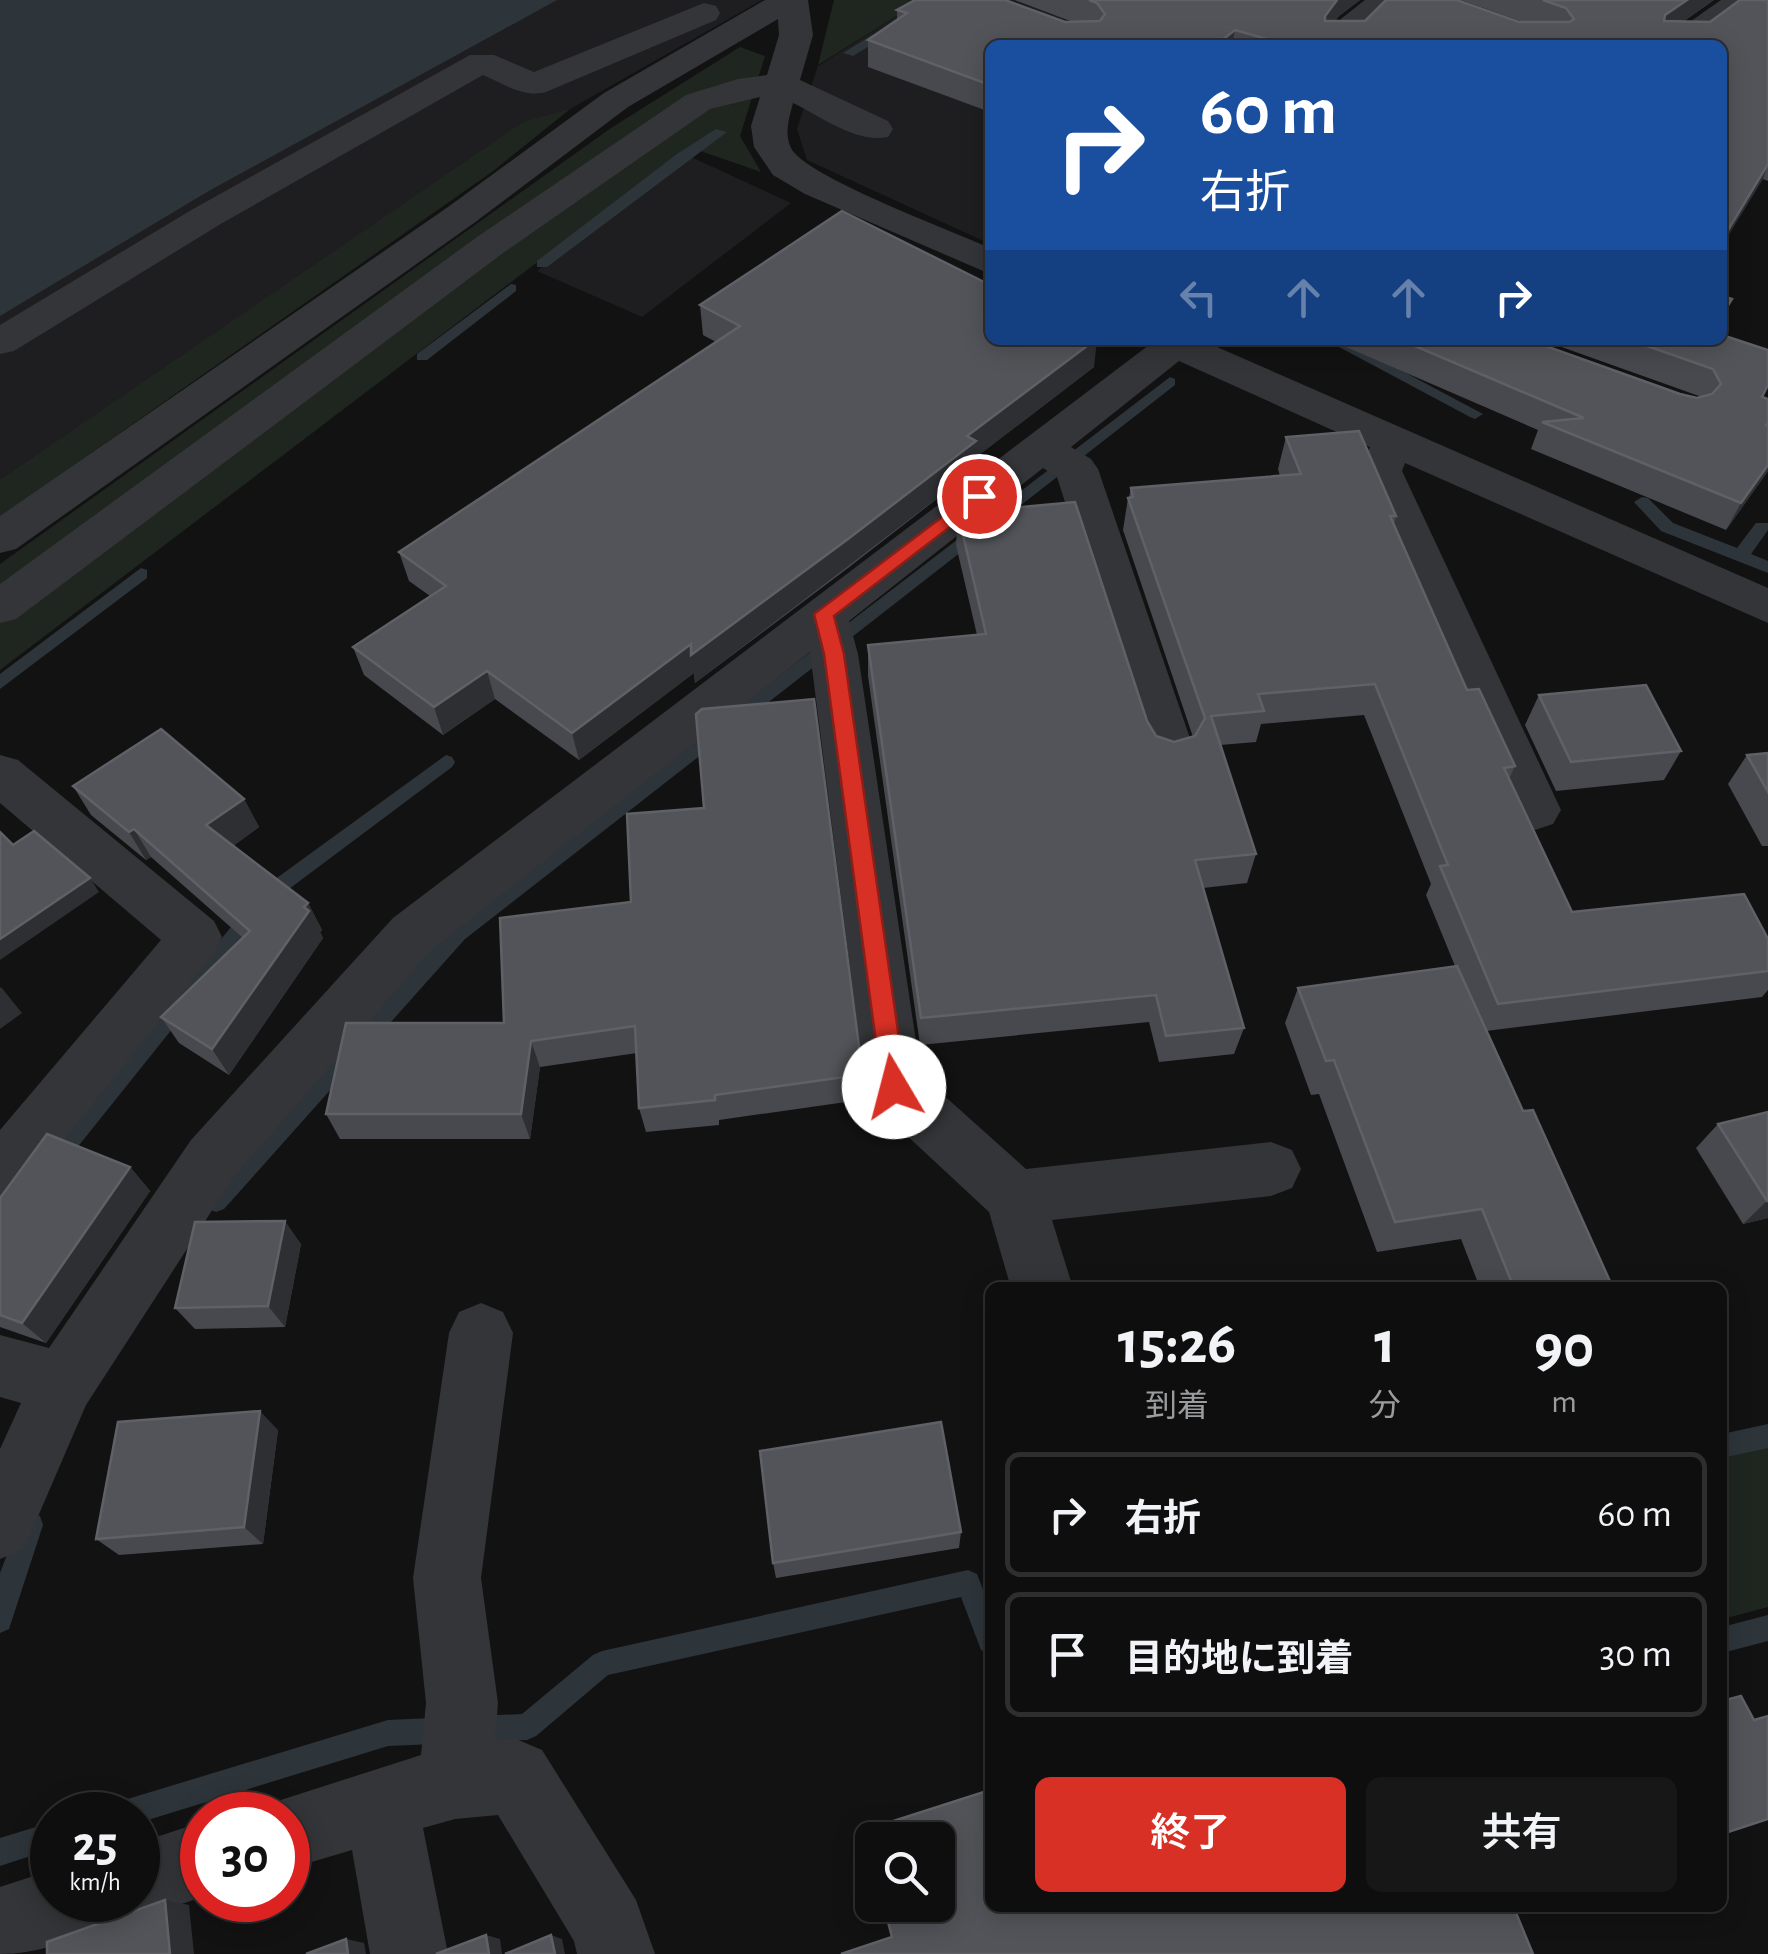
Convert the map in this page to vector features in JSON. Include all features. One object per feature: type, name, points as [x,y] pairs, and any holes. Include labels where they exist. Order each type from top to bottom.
[{"type":"street","points":[[0,342],[206,217],[482,62],[534,85],[731,1],[760,0]]},
{"type":"street","points":[[0,538],[461,216],[616,100],[693,52],[791,0],[796,35],[769,126],[772,147],[786,167],[818,186],[985,260]]},
{"type":"street","points":[[1343,40],[1354,24],[1385,0]]},
{"type":"street","points":[[1682,40],[1744,0]]},
{"type":"street","points":[[0,606],[474,257],[698,102],[738,89],[780,84],[875,129]]},
{"type":"street","points":[[0,1525],[63,1383],[212,1159],[412,934],[829,634],[1058,459],[1171,345]]},
{"type":"street","points":[[1181,345],[1766,601]]},
{"type":"street","points":[[1394,440],[1380,471],[1536,810]]},
{"type":"street","points":[[1058,459],[1169,750]]},
{"type":"street","points":[[829,634],[894,1087],[1015,1198],[1040,1282]]},
{"type":"street","points":[[0,774],[196,937],[0,1174]]},
{"type":"street","points":[[1015,1198],[1271,1169]]},
{"type":"street","points":[[454,1782],[462,1703],[446,1578],[481,1333]]},
{"type":"street","points":[[0,1366],[63,1383]]},
{"type":"street","points":[[310,1825],[454,1782],[516,1776],[610,1927],[616,1954]]},
{"type":"street","points":[[381,1802],[409,1954]]},
{"type":"street","points":[[0,1925],[30,1915]]},
{"type":"shaded area","points":[[0,0],[762,0],[570,109],[493,171],[0,517]]},
{"type":"shaded area","points":[[0,0],[557,0],[207,192],[0,316]]},
{"type":"shaded area","points":[[834,0],[922,0],[818,65]]},
{"type":"shaded area","points":[[922,0],[1125,0],[1224,40],[985,40],[985,242],[807,160],[797,129],[818,66]]},
{"type":"shaded area","points":[[740,47],[765,56],[740,136],[761,172],[689,147],[0,670],[0,564],[611,128]]},
{"type":"shaded area","points":[[570,109],[493,171],[0,517],[0,480],[523,122]]},
{"type":"shaded area","points":[[691,157],[791,203],[642,317],[537,271]]},
{"type":"shaded area","points":[[1768,1444],[1768,1607],[1727,1618],[1727,1453]]},
{"type":"building","points":[[915,0],[1005,0],[1065,22],[1100,21],[1105,14],[1097,3],[1089,0],[1337,0],[1325,21],[1365,21],[1386,0],[1457,0],[1519,22],[1570,22],[1574,19],[1566,8],[1543,0],[1687,0],[1665,15],[1664,21],[1710,22],[1740,0],[1768,0],[1768,164],[1727,232],[1727,40],[1270,40],[1235,30],[1222,40],[985,40],[985,83],[868,40],[907,13],[897,10]]},
{"type":"building","points":[[842,211],[985,282],[985,345],[1088,345],[967,436],[976,441],[848,539],[691,655],[691,644],[572,733],[487,671],[434,707],[353,647],[446,586],[399,552],[740,326],[700,305]]},
{"type":"building","points":[[1727,337],[1768,350],[1768,385],[1762,397],[1768,399],[1768,465],[1741,503],[1542,422],[1584,418],[1413,345],[1543,345],[1697,398],[1712,394],[1721,384],[1713,369],[1644,345],[1727,345]]},
{"type":"building","points":[[1359,431],[1396,516],[1390,516],[1467,690],[1479,689],[1515,766],[1504,768],[1572,912],[1744,894],[1768,939],[1768,971],[1498,1004],[1440,866],[1448,865],[1375,684],[1258,694],[1264,711],[1211,716],[1256,854],[1195,860],[1244,1028],[1166,1036],[1156,995],[921,1018],[868,645],[986,634],[958,513],[1075,502],[1147,721],[1156,736],[1174,742],[1195,736],[1205,718],[1128,498],[1133,497],[1131,488],[1301,474],[1286,437]]},
{"type":"building","points":[[1646,685],[1681,751],[1571,762],[1539,695]]},
{"type":"building","points":[[814,699],[861,1062],[866,1074],[715,1095],[715,1100],[639,1108],[635,1026],[531,1041],[521,1114],[326,1114],[346,1023],[504,1023],[500,918],[631,902],[627,814],[704,808],[696,714],[702,709]]},
{"type":"building","points":[[161,729],[244,799],[206,825],[308,903],[304,907],[309,911],[212,1049],[161,1017],[250,931],[134,829],[129,832],[73,786]]},
{"type":"building","points":[[1768,753],[1768,792],[1747,755]]},
{"type":"building","points":[[34,831],[90,878],[0,939],[0,832],[13,845]]},
{"type":"building","points":[[1457,966],[1523,1111],[1533,1110],[1610,1282],[1512,1282],[1482,1209],[1395,1222],[1334,1060],[1326,1061],[1298,988]]},
{"type":"building","points":[[1768,1112],[1768,1201],[1767,1201],[1718,1124]]},
{"type":"building","points":[[47,1134],[130,1167],[22,1323],[0,1315],[0,1198]]},
{"type":"building","points":[[285,1221],[268,1306],[175,1308],[195,1222]]},
{"type":"building","points":[[260,1411],[244,1527],[96,1539],[118,1422]]},
{"type":"building","points":[[941,1422],[961,1532],[773,1563],[760,1451]]},
{"type":"building","points":[[1741,1696],[1754,1720],[1768,1716],[1768,1819],[1727,1832],[1727,1700]]},
{"type":"building","points":[[985,1792],[985,1912],[1516,1912],[1533,1954],[841,1954],[892,1937],[888,1922],[955,1922],[955,1822],[890,1822]]},
{"type":"building","points":[[165,1900],[170,1954],[47,1954],[47,1942],[103,1922],[160,1922],[160,1902]]},
{"type":"building","points":[[486,1935],[489,1954],[436,1954]]},
{"type":"building","points":[[551,1935],[555,1954],[505,1954]]},
{"type":"building","points":[[346,1939],[348,1954],[306,1954]]},
{"type":"waterway","points":[[849,53],[882,33]]},
{"type":"waterway","points":[[542,264],[682,157],[721,132]]},
{"type":"waterway","points":[[422,357],[511,288]]},
{"type":"waterway","points":[[1343,345],[1475,414]]},
{"type":"waterway","points":[[216,1202],[458,933],[1170,382]]},
{"type":"waterway","points":[[1642,502],[1667,527],[1740,556]]},
{"type":"waterway","points":[[1740,556],[1762,527]]},
{"type":"waterway","points":[[1740,556],[1768,567]]},
{"type":"waterway","points":[[0,683],[141,574]]},
{"type":"waterway","points":[[52,1162],[270,893],[446,762]]},
{"type":"waterway","points":[[1727,1445],[1768,1436]]},
{"type":"waterway","points":[[0,1620],[31,1525]]},
{"type":"waterway","points":[[160,1803],[388,1733],[527,1727],[602,1664],[968,1583],[985,1628]]},
{"type":"waterway","points":[[1727,1639],[1768,1628]]},
{"type":"waterway","points":[[0,1852],[30,1843]]},
{"type":"route","points":[[894,1087],[834,654],[824,614],[979,496]]}]
